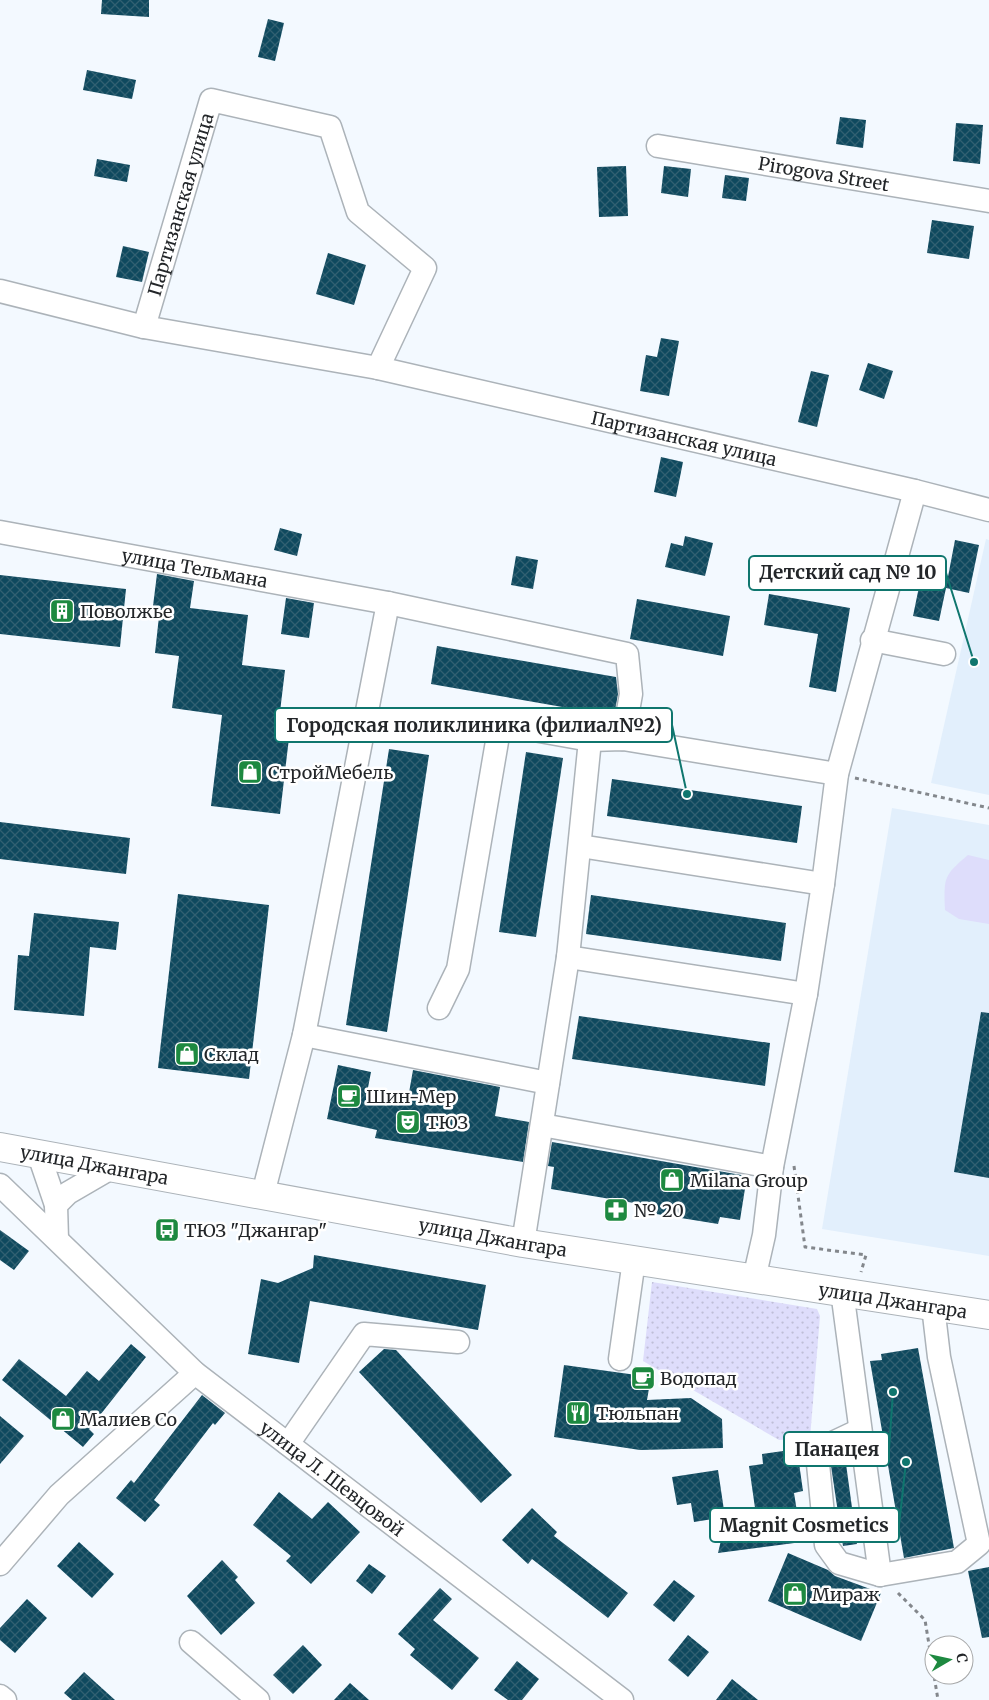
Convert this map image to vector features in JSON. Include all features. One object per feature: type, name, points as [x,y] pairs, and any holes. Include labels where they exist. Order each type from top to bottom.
[{"type":"main road","name":"улица Джангара","points":[[0,1147],[523,1243],[989,1315]]},
{"type":"street","name":"Партизанская улица","points":[[144,327],[211,100],[330,127],[358,212],[424,268],[378,368]]},
{"type":"street","name":"Pirogova Street","points":[[658,146],[989,201]]},
{"type":"street","name":"Партизанская улица","points":[[0,291],[144,327],[378,368],[915,491],[989,510]]},
{"type":"street","points":[[754,1279],[764,1235],[772,1167],[806,994],[824,884],[837,774],[872,640],[915,491]]},
{"type":"street","name":"улица Тельмана","points":[[0,532],[388,604],[627,654],[630,694],[624,739]]},
{"type":"street","points":[[263,1194],[304,1035],[388,604]]},
{"type":"street","points":[[872,640],[944,654]]},
{"type":"street","points":[[439,1008],[458,969],[500,724],[590,740],[624,739],[837,774]]},
{"type":"street","points":[[523,1243],[568,957],[590,740]]},
{"type":"street","points":[[580,846],[824,884]]},
{"type":"street","points":[[568,957],[806,994]]},
{"type":"street","points":[[304,1035],[548,1083]]},
{"type":"street","points":[[542,1125],[772,1167]]},
{"type":"street","points":[[39,1154],[56,1206],[57,1238]]},
{"type":"street","points":[[56,1206],[68,1193],[111,1168]]},
{"type":"street","name":"улица Л. Шевцовой","points":[[0,1185],[195,1373],[622,1700]]},
{"type":"street","points":[[620,1359],[634,1260]]},
{"type":"street","points":[[848,1292],[860,1430],[880,1575]]},
{"type":"street","points":[[860,1430],[824,1447],[818,1464],[826,1545],[839,1563],[880,1575],[957,1562],[984,1544],[939,1357],[933,1306]]},
{"type":"street","points":[[288,1444],[364,1334],[458,1342]]},
{"type":"street","points":[[0,1564],[59,1495],[195,1373]]},
{"type":"street","points":[[191,1642],[258,1700]]},
{"type":"street","points":[[0,1696],[5,1700]]},
{"type":"path","points":[[837,774],[989,808]]},
{"type":"path","points":[[794,1162],[805,1247],[866,1255],[848,1292]]},
{"type":"path","points":[[880,1575],[925,1620],[938,1700]]},
{"type":"shaded area","points":[[986,539],[989,540],[989,795],[931,783]]},
{"type":"shaded area","points":[[892,808],[989,825],[989,1256],[822,1229]]},
{"type":"shaded area","points":[[968,855],[989,860],[989,924],[959,919],[945,910],[945,884],[949,873]]},
{"type":"shaded area","points":[[652,1282],[817,1309],[820,1316],[810,1438],[779,1440],[643,1361]]},
{"type":"building","points":[[102,0],[149,0],[149,17],[101,14]]},
{"type":"building","points":[[268,19],[284,23],[275,61],[258,57]]},
{"type":"building","points":[[87,70],[136,80],[132,99],[83,90]]},
{"type":"building","points":[[840,117],[866,120],[863,148],[836,144]]},
{"type":"building","points":[[956,123],[983,125],[980,164],[953,161]]},
{"type":"building","points":[[97,159],[130,165],[127,182],[94,176]]},
{"type":"building","points":[[626,166],[628,216],[599,217],[597,167]]},
{"type":"building","points":[[664,166],[691,169],[688,197],[661,193]]},
{"type":"building","points":[[725,175],[749,178],[746,201],[722,198]]},
{"type":"building","points":[[932,220],[974,226],[969,259],[927,253]]},
{"type":"building","points":[[123,246],[149,252],[142,282],[116,277]]},
{"type":"building","points":[[328,253],[366,265],[354,305],[316,294]]},
{"type":"building","points":[[661,338],[679,341],[669,396],[640,391],[646,355],[657,357]]},
{"type":"building","points":[[868,363],[893,371],[884,399],[859,390]]},
{"type":"building","points":[[811,371],[829,375],[817,427],[798,422]]},
{"type":"building","points":[[661,457],[683,462],[676,497],[654,492]]},
{"type":"building","points":[[280,528],[302,534],[297,556],[274,550]]},
{"type":"building","points":[[685,536],[713,543],[705,576],[665,567],[671,543],[683,546]]},
{"type":"building","points":[[955,540],[979,545],[969,593],[946,588],[939,621],[913,616],[921,577],[947,582]]},
{"type":"building","points":[[516,556],[538,560],[533,589],[511,585]]},
{"type":"building","points":[[157,574],[194,581],[190,608],[248,615],[242,665],[285,670],[277,737],[289,738],[280,814],[211,806],[222,715],[172,708],[179,656],[155,653],[160,607],[153,606]]},
{"type":"building","name":"Поволжье","points":[[0,575],[126,589],[120,647],[0,634]]},
{"type":"building","points":[[769,594],[850,608],[836,692],[809,687],[818,634],[764,625]]},
{"type":"building","points":[[286,598],[314,603],[309,638],[281,634]]},
{"type":"building","points":[[637,599],[730,616],[723,656],[630,639]]},
{"type":"building","points":[[437,646],[616,677],[618,694],[614,716],[431,684]]},
{"type":"building","points":[[389,749],[429,755],[387,1032],[346,1025]]},
{"type":"building","points":[[526,752],[563,758],[536,937],[499,932]]},
{"type":"building","points":[[612,779],[802,806],[797,843],[607,816]]},
{"type":"building","points":[[0,822],[130,838],[126,874],[0,859]]},
{"type":"building","points":[[178,894],[269,905],[249,1079],[158,1068]]},
{"type":"building","points":[[591,895],[786,923],[781,961],[586,934]]},
{"type":"building","points":[[34,913],[119,922],[116,950],[90,947],[84,1016],[14,1010],[18,955],[29,956]]},
{"type":"building","points":[[981,1012],[989,1013],[989,1178],[954,1172]]},
{"type":"building","points":[[579,1016],[770,1043],[765,1086],[572,1059]]},
{"type":"building","points":[[338,1065],[371,1072],[366,1098],[407,1104],[413,1070],[500,1087],[495,1116],[529,1122],[523,1162],[375,1138],[377,1130],[327,1119]]},
{"type":"building","points":[[552,1142],[747,1176],[740,1220],[720,1217],[718,1224],[644,1212],[646,1205],[551,1189],[554,1167],[548,1166]]},
{"type":"building","points":[[0,1230],[29,1251],[14,1270],[0,1260]]},
{"type":"building","points":[[314,1255],[486,1285],[478,1330],[310,1301],[299,1363],[248,1354],[261,1279],[278,1283],[313,1268]]},
{"type":"building","points":[[131,1344],[146,1357],[89,1429],[94,1434],[83,1447],[2,1380],[19,1359],[66,1396],[87,1371],[99,1381]]},
{"type":"building","points":[[918,1348],[954,1548],[904,1558],[870,1361],[882,1360],[881,1354]]},
{"type":"building","points":[[384,1349],[396,1350],[512,1475],[481,1503],[359,1372]]},
{"type":"building","points":[[564,1365],[651,1377],[647,1400],[691,1398],[722,1419],[723,1448],[640,1450],[554,1437]]},
{"type":"building","points":[[202,1395],[225,1413],[215,1425],[213,1423],[154,1500],[160,1505],[145,1522],[116,1498],[131,1480],[134,1483]]},
{"type":"building","points":[[0,1416],[24,1436],[0,1464]]},
{"type":"building","points":[[797,1449],[803,1491],[794,1493],[802,1542],[718,1553],[728,1511],[755,1508],[749,1466],[763,1464],[762,1454]]},
{"type":"building","points":[[846,1464],[857,1544],[843,1546],[831,1466]]},
{"type":"building","points":[[718,1470],[725,1517],[694,1522],[691,1503],[677,1505],[672,1477]]},
{"type":"building","points":[[279,1492],[312,1519],[328,1502],[360,1532],[311,1584],[286,1561],[291,1556],[253,1525]]},
{"type":"building","points":[[532,1508],[557,1532],[554,1536],[628,1593],[608,1618],[532,1559],[528,1564],[502,1540]]},
{"type":"building","points":[[79,1542],[114,1574],[92,1598],[57,1566]]},
{"type":"building","points":[[788,1553],[828,1570],[835,1576],[881,1593],[861,1641],[768,1601]]},
{"type":"building","points":[[222,1560],[238,1577],[235,1580],[255,1603],[221,1635],[187,1596]]},
{"type":"building","points":[[369,1564],[386,1576],[372,1594],[356,1581]]},
{"type":"building","points":[[989,1567],[989,1637],[982,1638],[968,1571]]},
{"type":"building","points":[[674,1580],[695,1596],[674,1622],[653,1605]]},
{"type":"building","points":[[440,1588],[452,1599],[433,1620],[479,1658],[452,1690],[410,1655],[415,1649],[398,1634]]},
{"type":"building","points":[[27,1599],[47,1618],[15,1653],[0,1640],[0,1628]]},
{"type":"building","points":[[688,1635],[709,1652],[688,1677],[668,1660]]},
{"type":"building","points":[[303,1645],[322,1665],[293,1694],[273,1675]]},
{"type":"building","points":[[517,1661],[539,1679],[522,1700],[508,1700],[494,1690]]},
{"type":"building","points":[[84,1672],[115,1700],[72,1700],[64,1693]]},
{"type":"building","points":[[732,1679],[758,1700],[716,1700]]},
{"type":"building","points":[[350,1683],[369,1700],[334,1700]]},
{"type":"place","name":"Поволжье","points":[[62,611]]},
{"type":"place","name":"Детский сад № 10","points":[[974,662]]},
{"type":"place","name":"СтройМебель","points":[[250,772]]},
{"type":"place","name":"Городская поликлиника (филиал№2)","points":[[687,794]]},
{"type":"place","name":"Склад","points":[[187,1054]]},
{"type":"place","name":"Шин-Мер","points":[[349,1096]]},
{"type":"place","name":"ТЮЗ","points":[[408,1122]]},
{"type":"place","name":"Milana Group","points":[[672,1180]]},
{"type":"place","name":"№ 20","points":[[616,1210]]},
{"type":"place","name":"ТЮЗ \"Джангар\"","points":[[167,1230]]},
{"type":"place","name":"Водопад","points":[[643,1378]]},
{"type":"place","name":"Панацея","points":[[893,1392]]},
{"type":"place","name":"Тюльпан","points":[[578,1413]]},
{"type":"place","name":"Малиев Со","points":[[63,1419]]},
{"type":"place","name":"Magnit Cosmetics","points":[[906,1462]]},
{"type":"place","name":"Мираж","points":[[795,1594]]}]
